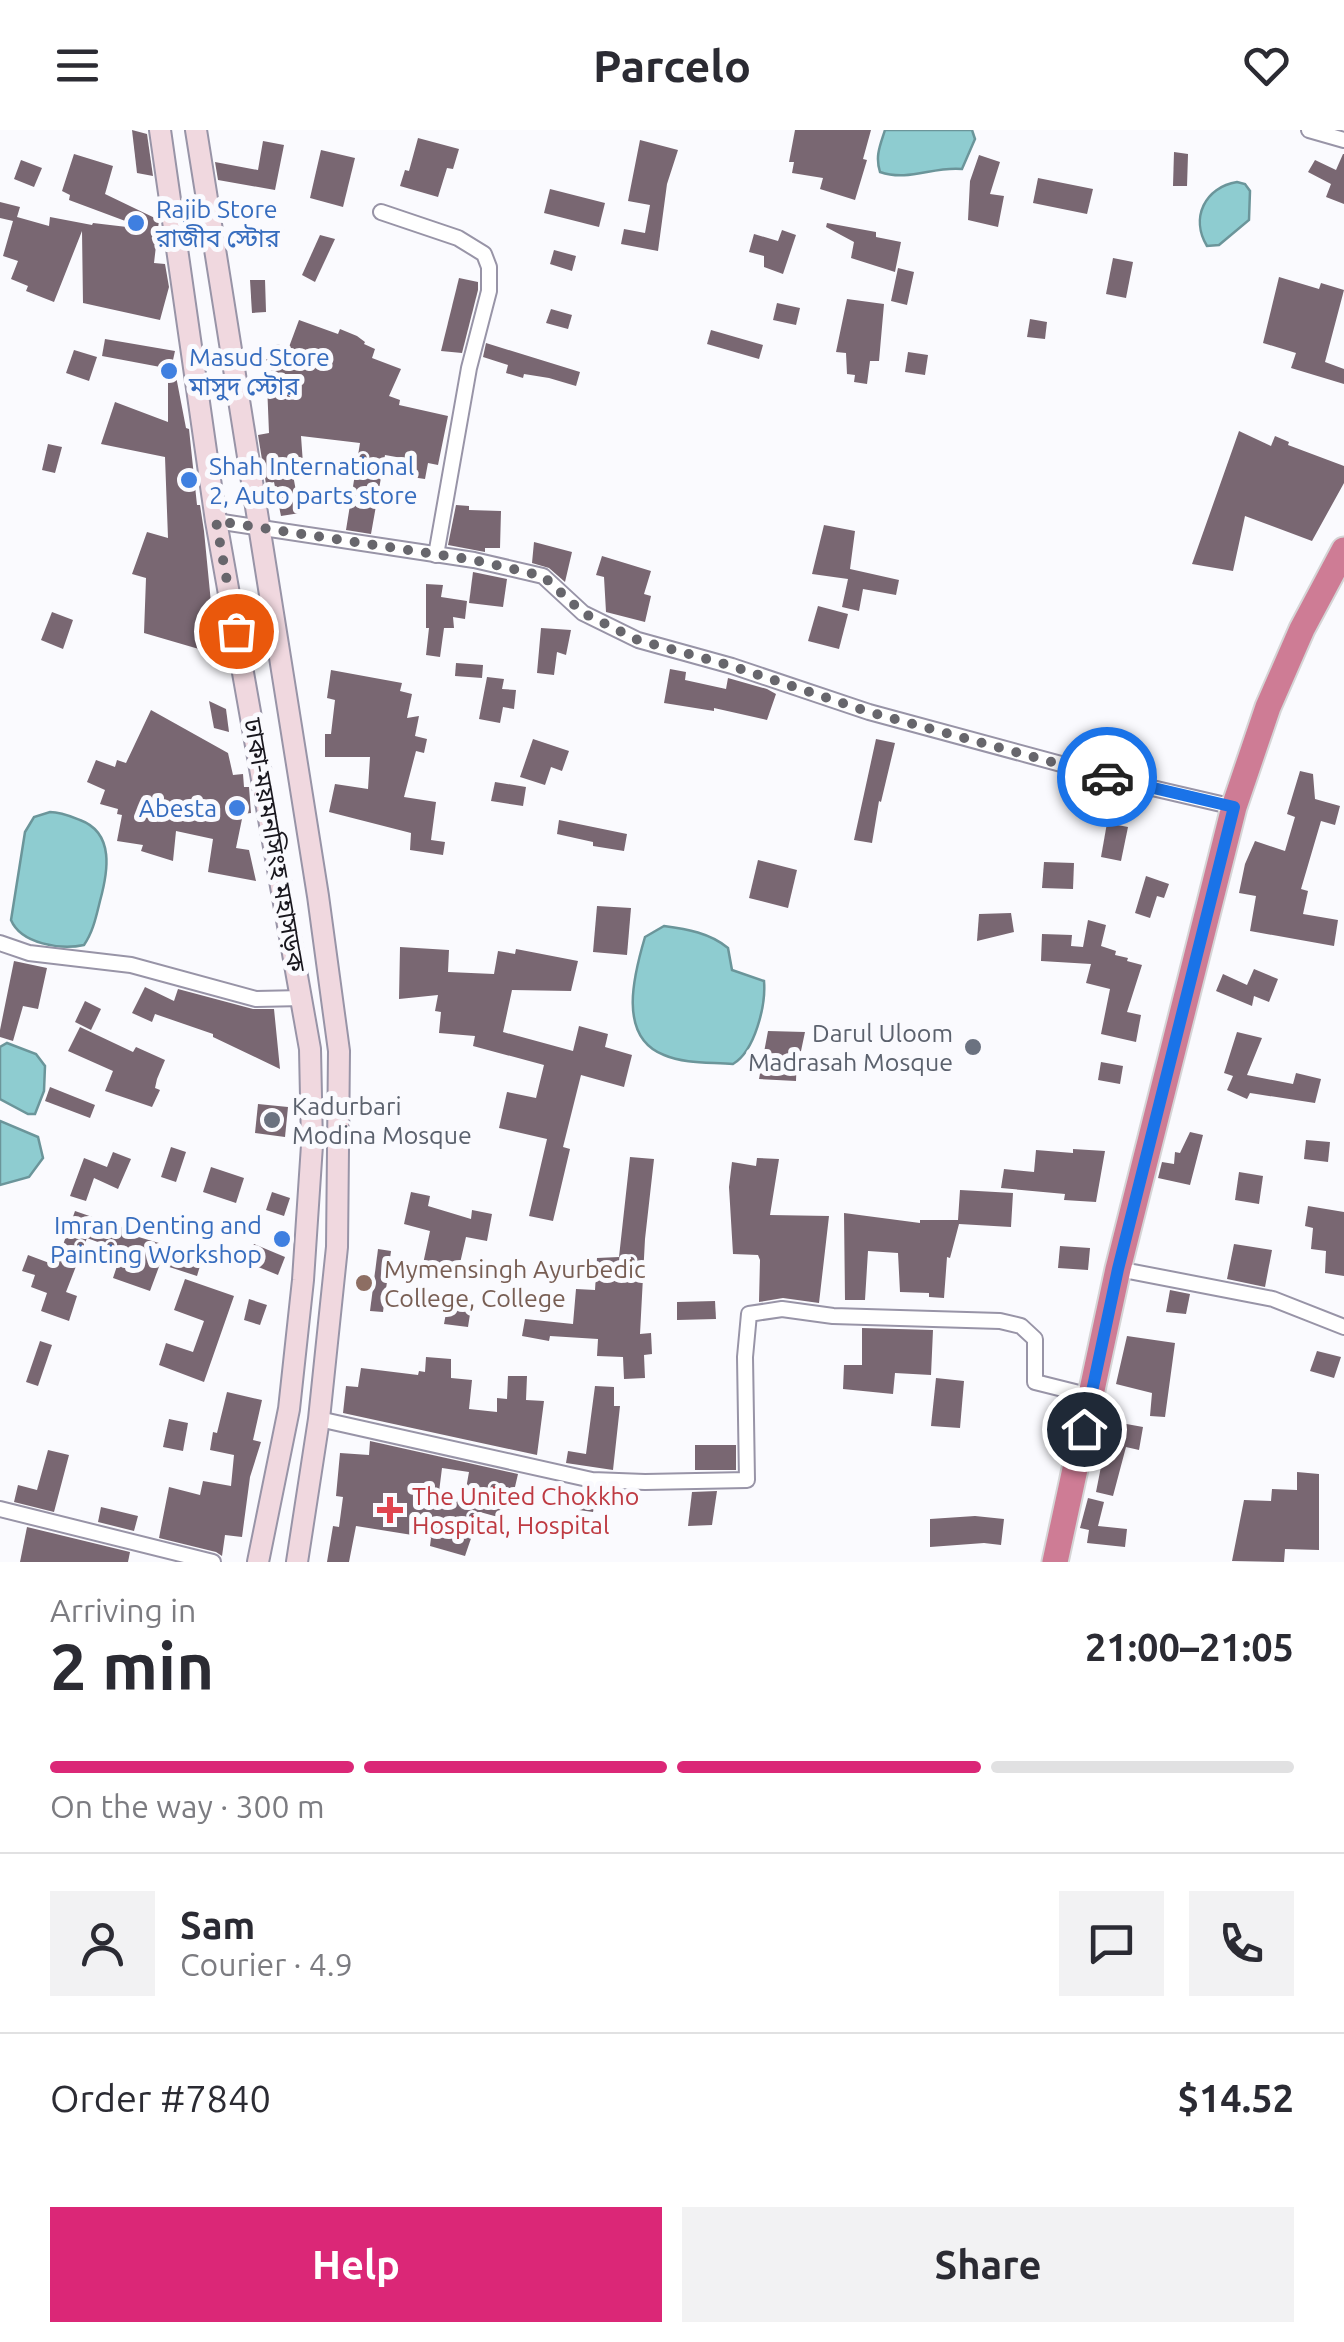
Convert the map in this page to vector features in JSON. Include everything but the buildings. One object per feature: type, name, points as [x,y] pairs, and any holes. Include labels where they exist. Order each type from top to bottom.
[{"type":"highway","points":[[1055,1562],[1118,1269],[1234,807],[1268,707],[1302,629],[1344,550]]},
{"type":"main road","name":"ঢাকা-ময়মনসিংহ মহাসড়ক","points":[[160,130],[216,521],[310,1049],[312,1145],[303,1280],[289,1409],[258,1562]]},
{"type":"main road","name":"ঢাকা-ময়মনসিংহ মহাসড়ক","points":[[196,130],[261,528],[339,1052],[337,1247],[320,1419],[297,1562]]},
{"type":"street","points":[[1309,130],[1344,140]]},
{"type":"street","points":[[381,212],[458,238],[484,254],[489,267],[489,291],[469,368],[436,555]]},
{"type":"street","points":[[216,521],[543,576],[583,613],[638,640],[732,666],[869,712],[1234,807]]},
{"type":"street","points":[[0,943],[44,956],[131,965],[256,1000],[303,998]]},
{"type":"street","points":[[1118,1269],[1273,1299],[1344,1327]]},
{"type":"street","points":[[320,1419],[592,1480],[747,1480],[744,1358],[749,1314],[782,1309],[833,1316],[1000,1321],[1021,1326],[1035,1340],[1035,1382],[1091,1396]]},
{"type":"street","points":[[0,1509],[213,1562]]},
{"type":"water","points":[[885,130],[972,130],[975,139],[962,169],[891,175],[880,172],[879,166]]},
{"type":"water","points":[[1237,182],[1250,191],[1249,220],[1219,245],[1207,246],[1200,225],[1204,205],[1216,190]]},
{"type":"water","points":[[50,812],[91,826],[104,844],[103,890],[84,945],[64,947],[32,940],[11,920],[25,832],[34,817]]},
{"type":"water","points":[[664,926],[714,939],[728,948],[732,970],[764,981],[758,1027],[741,1058],[733,1064],[672,1058],[649,1046],[640,1034],[633,1003],[637,969],[645,937]]},
{"type":"water","points":[[7,1043],[36,1054],[45,1066],[44,1091],[35,1114],[0,1099],[0,1047]]},
{"type":"water","points":[[0,1121],[38,1137],[43,1158],[29,1177],[0,1185]]},
{"type":"way so far","points":[[236,631],[216,521],[474,560],[543,576],[583,613],[638,640],[732,666],[869,712],[1107,777]]},
{"type":"place","name":"Rajib Store রাজীব স্টোর","points":[[136,223]]},
{"type":"place","name":"Masud Store মাসুদ স্টোর","points":[[169,371]]},
{"type":"place","name":"Shah International 2, Auto parts store","points":[[189,480]]},
{"type":"place","name":"Abesta","points":[[237,808]]},
{"type":"place","name":"Darul Uloom Madrasah Mosque","points":[[973,1047]]},
{"type":"place","name":"Kadurbari Modina Mosque","points":[[272,1120]]},
{"type":"place","name":"Imran Denting and Painting Workshop","points":[[282,1239]]},
{"type":"place","name":"Mymensingh Ayurbedic College, College","points":[[364,1283]]},
{"type":"place","name":"The United Chokkho Hospital, Hospital","points":[[390,1510]]},
{"type":"route","points":[[1084,1429],[1118,1269],[1234,807],[1107,777]]}]
